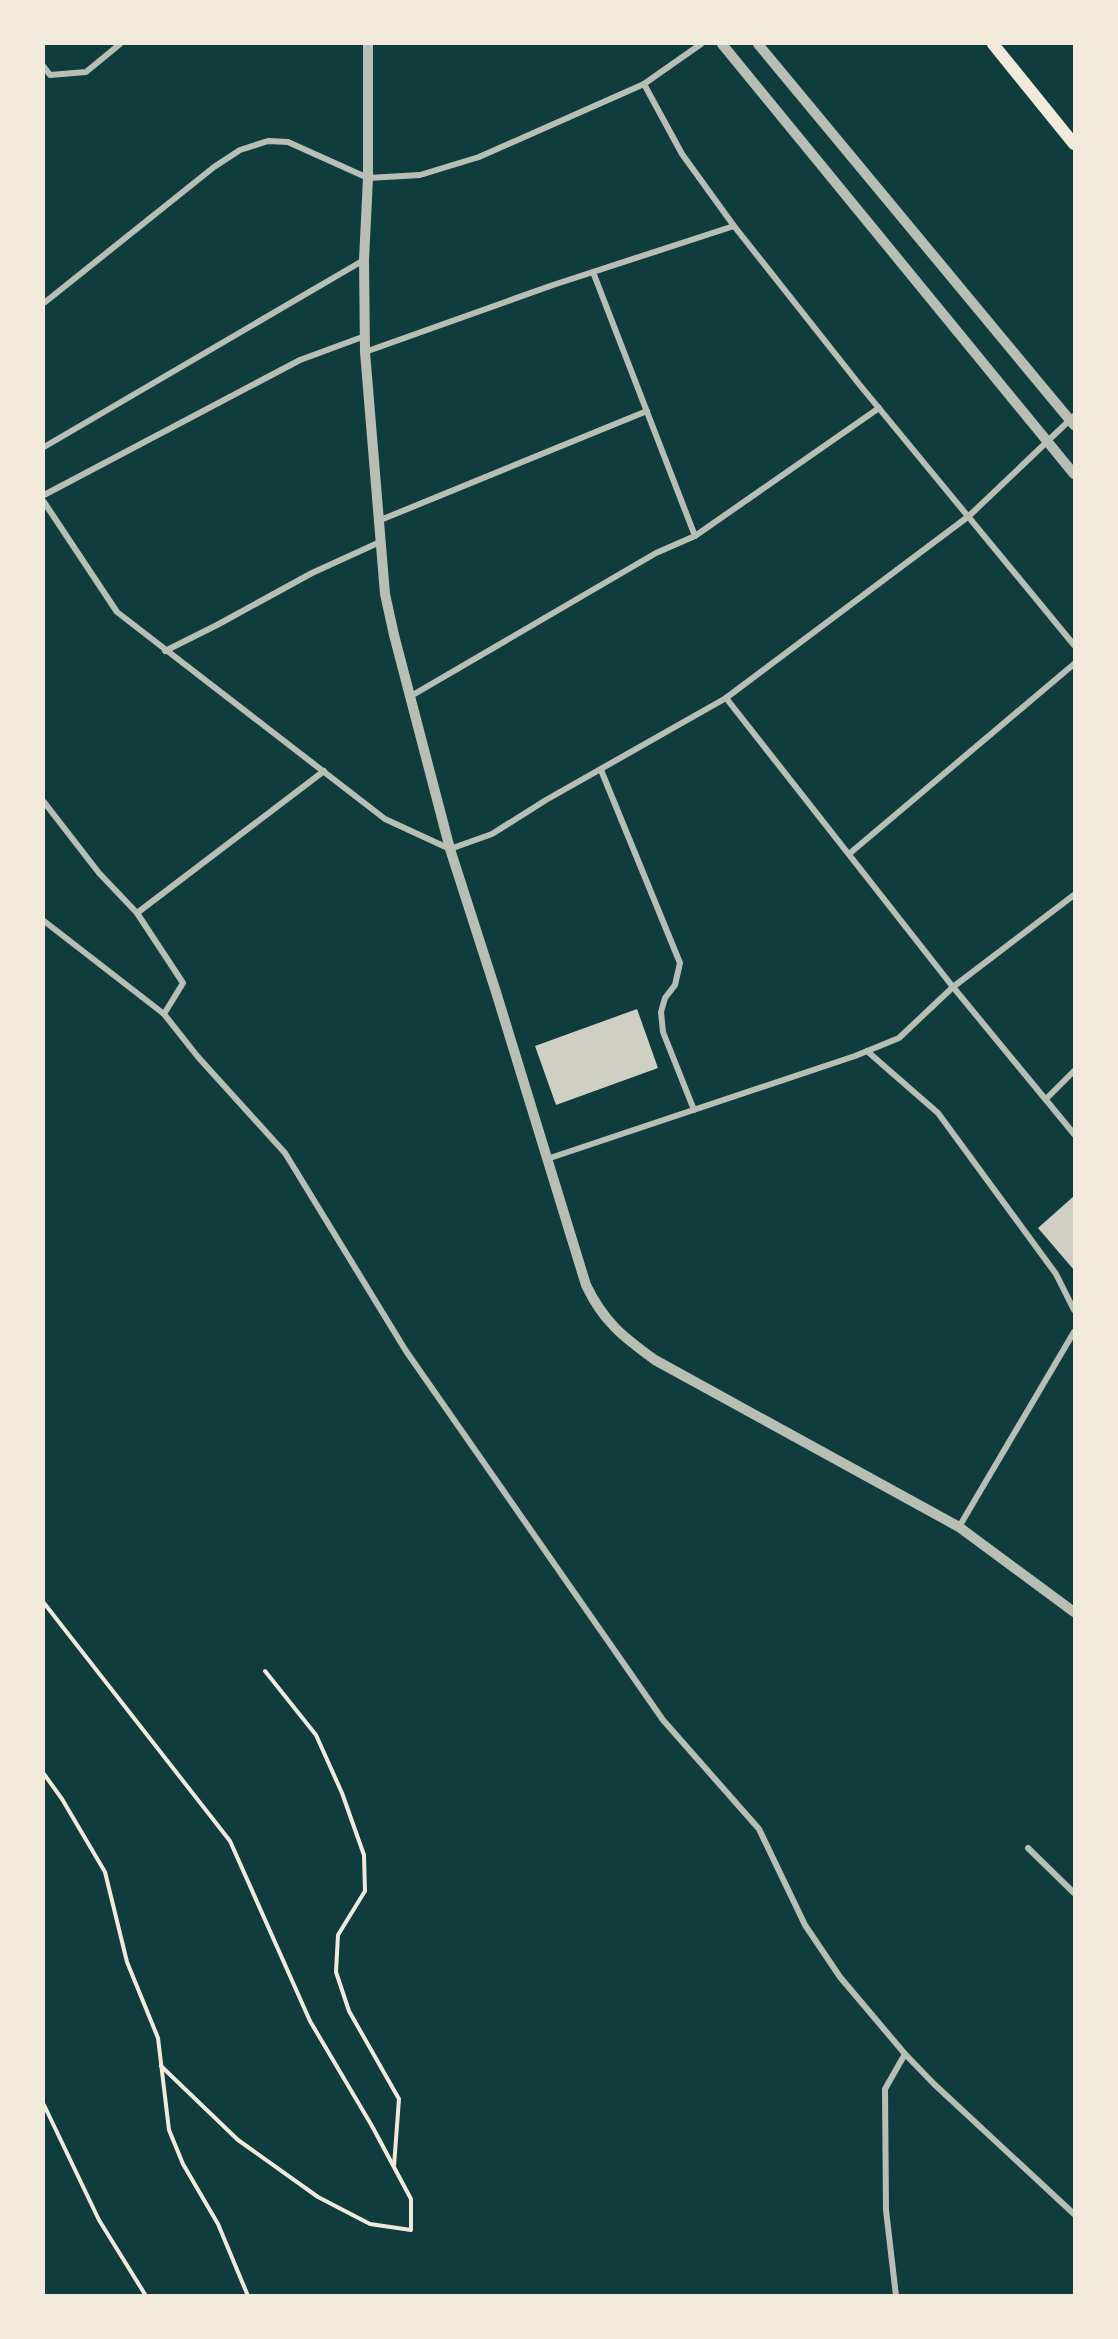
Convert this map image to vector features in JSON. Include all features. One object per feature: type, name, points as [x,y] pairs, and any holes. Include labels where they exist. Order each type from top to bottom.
[{"type":"main road","points":[[993,44],[1074,144]]},
{"type":"street","points":[[44,67],[50,75],[86,72],[120,44]]},
{"type":"street","points":[[368,44],[368,178],[364,260],[365,352],[385,594],[450,849],[586,1285],[597,1308],[630,1342],[677,1372],[960,1527],[1074,1612]]},
{"type":"street","points":[[44,303],[214,167],[240,150],[268,141],[288,142],[368,178],[420,175],[479,157],[644,84],[701,44]]},
{"type":"street","points":[[722,44],[1074,474]]},
{"type":"street","points":[[44,502],[117,612],[385,819],[450,849],[492,834],[546,800],[726,698],[969,516],[1073,420],[758,44]]},
{"type":"street","points":[[644,84],[682,154],[734,226],[879,408],[1074,645]]},
{"type":"street","points":[[365,352],[734,226]]},
{"type":"street","points":[[44,447],[364,260]]},
{"type":"street","points":[[594,272],[695,536]]},
{"type":"street","points":[[44,495],[300,360],[365,336]]},
{"type":"street","points":[[411,696],[656,553],[695,536],[879,408]]},
{"type":"street","points":[[378,521],[647,411]]},
{"type":"street","points":[[165,651],[218,625],[312,573],[380,542]]},
{"type":"street","points":[[849,854],[1074,664]]},
{"type":"street","points":[[726,698],[953,987],[1074,1134]]},
{"type":"street","points":[[601,770],[680,963],[675,985],[665,998],[661,1012],[663,1032],[694,1110]]},
{"type":"street","points":[[137,913],[324,771]]},
{"type":"street","points":[[44,802],[99,873],[137,913],[183,983],[164,1014]]},
{"type":"street","points":[[546,1160],[867,1051],[899,1038],[953,987],[1074,895]]},
{"type":"street","points":[[44,921],[164,1014],[198,1057],[285,1153],[406,1351],[663,1720],[759,1829],[805,1925],[840,1977],[905,2054],[934,2084],[1074,2214]]},
{"type":"street","points":[[867,1051],[938,1113],[1056,1274],[1074,1310]]},
{"type":"street","points":[[1046,1099],[1074,1071]]},
{"type":"street","points":[[960,1527],[1074,1332]]},
{"type":"street","points":[[1028,1848],[1074,1893]]},
{"type":"street","points":[[896,2295],[886,2210],[885,2089],[905,2054]]},
{"type":"path","points":[[44,1603],[230,1841],[310,2021],[411,2199],[411,2230],[369,2224],[318,2197],[238,2140],[162,2066]]},
{"type":"path","points":[[265,1671],[316,1735],[342,1793],[364,1855],[365,1891],[338,1935],[336,1972],[350,2011],[399,2099],[394,2167]]},
{"type":"path","points":[[44,1774],[62,1798],[105,1872],[127,1962],[158,2038],[168,2130],[183,2164],[218,2224],[248,2295]]},
{"type":"path","points":[[44,2105],[99,2220],[146,2295]]},
{"type":"building","points":[[637,1009],[658,1068],[556,1105],[535,1046]]},
{"type":"building","points":[[1074,1196],[1074,1270],[1038,1228]]}]
